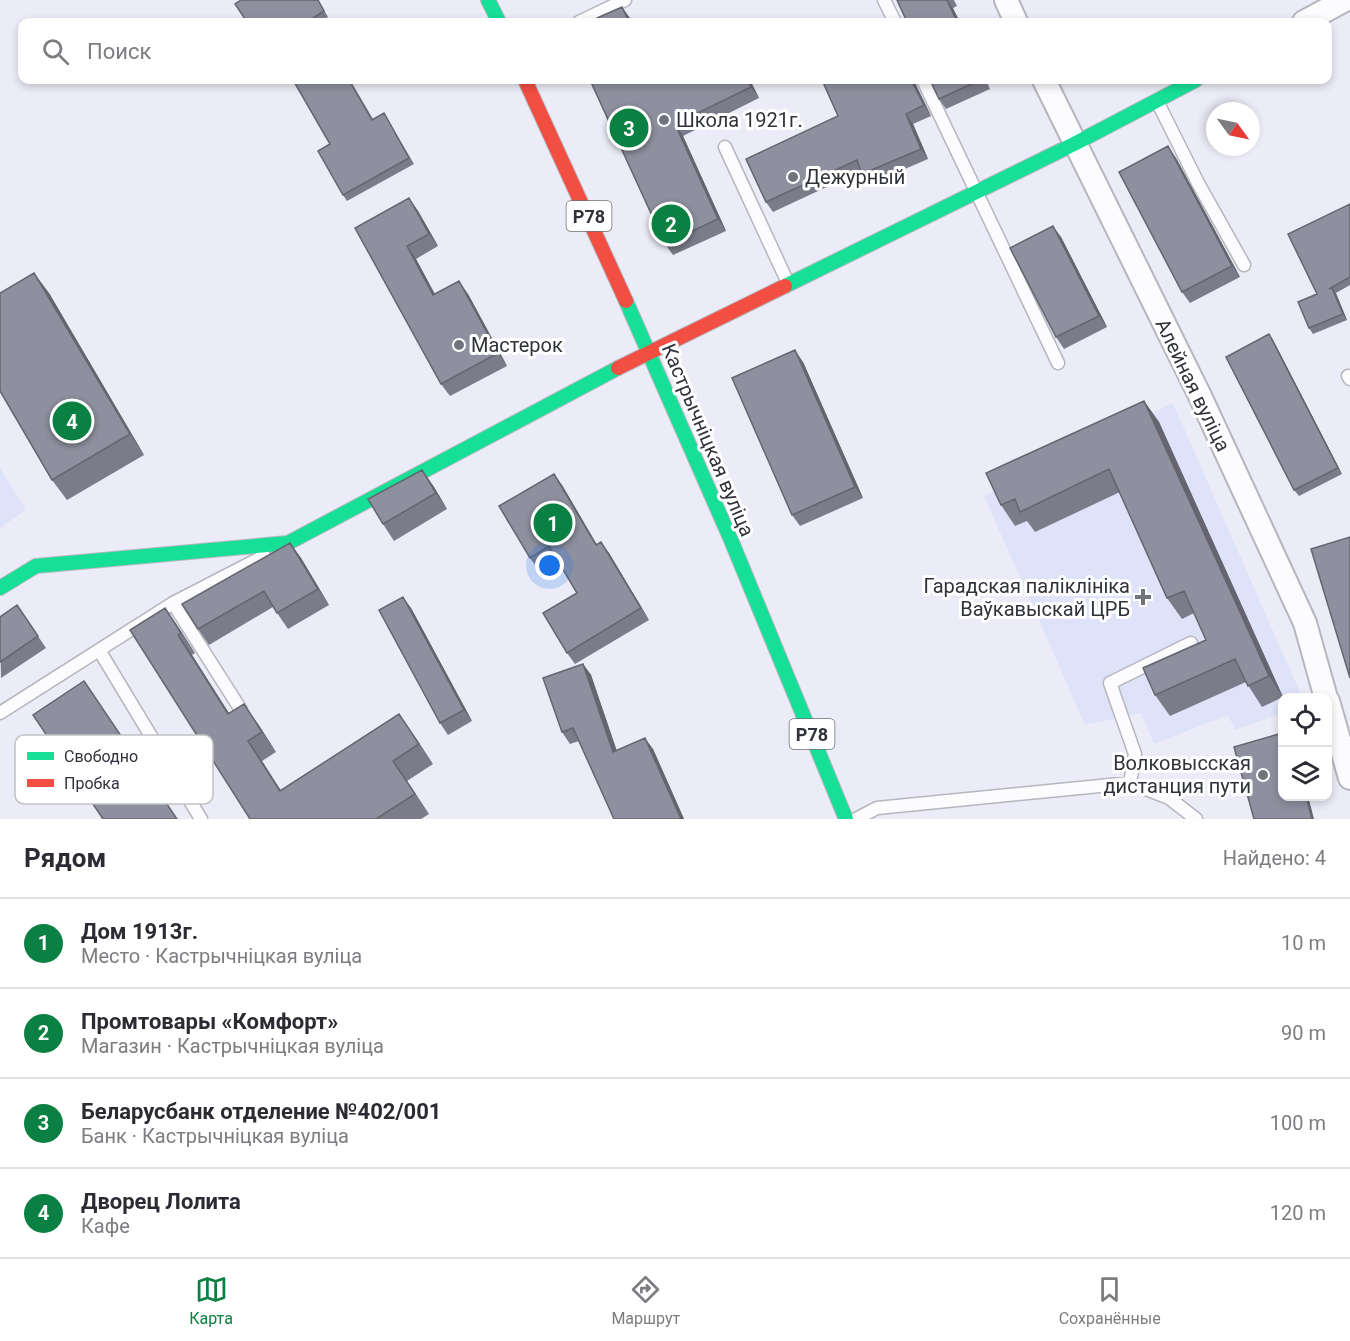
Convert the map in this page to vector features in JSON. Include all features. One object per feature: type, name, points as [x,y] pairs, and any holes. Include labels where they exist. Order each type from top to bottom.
[{"type":"street","points":[[488,0],[497,18]]},
{"type":"street","points":[[1006,0],[1014,18]]},
{"type":"street","points":[[1311,18],[1345,0]]},
{"type":"street","name":"Кастрычніцкая вуліца","points":[[527,84],[651,353],[778,649],[846,819]]},
{"type":"street","name":"Алейная вуліца","points":[[1046,84],[1200,396],[1305,623],[1325,693]]},
{"type":"street","points":[[0,588],[36,566],[288,543],[651,353],[1074,144],[1188,84]]},
{"type":"street","name":"Алейная вуліца","points":[[1332,713],[1346,751],[1350,778]]},
{"type":"lane","points":[[587,18],[625,0]]},
{"type":"lane","points":[[884,0],[893,18]]},
{"type":"lane","points":[[925,84],[978,191],[1058,363]]},
{"type":"lane","points":[[1157,100],[1198,183],[1244,265]]},
{"type":"lane","points":[[725,147],[789,284]]},
{"type":"lane","points":[[0,713],[174,603],[288,543]]},
{"type":"lane","points":[[174,603],[242,710]]},
{"type":"lane","points":[[1130,783],[1135,754],[1110,683],[1191,643]]},
{"type":"lane","points":[[99,650],[150,735]]},
{"type":"lane","points":[[856,819],[877,808],[1130,783],[1169,798],[1196,819]]},
{"type":"lane","points":[[192,804],[201,819]]},
{"type":"shaded area","name":"Гарадская паліклініка Ваўкавыскай ЦРБ","points":[[1173,403],[1300,693],[1278,693],[1278,714],[1235,730],[1228,715],[1154,744],[1141,713],[1085,725],[984,496]]},
{"type":"shaded area","points":[[0,468],[26,510],[0,528]]},
{"type":"building","points":[[241,0],[318,0],[324,11],[313,18],[244,18],[235,4]]},
{"type":"building","points":[[897,0],[947,0],[955,18],[905,18]]},
{"type":"building","points":[[622,7],[627,18],[597,18]]},
{"type":"building","points":[[295,84],[351,84],[372,120],[384,113],[409,158],[343,195],[318,151],[330,144]]},
{"type":"building","points":[[592,84],[749,84],[751,87],[675,124],[718,219],[665,244]]},
{"type":"building","points":[[824,84],[913,84],[924,105],[906,114],[921,149],[862,174],[857,160],[766,202],[746,159],[838,116]]},
{"type":"building","points":[[932,84],[971,84],[939,99]]},
{"type":"building","points":[[1168,146],[1232,266],[1182,292],[1119,172]]},
{"type":"building","points":[[409,198],[429,234],[407,246],[433,295],[459,281],[498,353],[441,384],[355,228]]},
{"type":"building","points":[[1350,204],[1350,277],[1329,289],[1332,288],[1343,314],[1309,328],[1298,302],[1317,294],[1288,234]]},
{"type":"building","points":[[1053,226],[1099,316],[1056,337],[1010,248]]},
{"type":"building","points":[[34,273],[130,434],[52,480],[0,391],[0,293]]},
{"type":"building","points":[[1269,334],[1338,468],[1294,490],[1226,357]]},
{"type":"building","points":[[795,350],[855,487],[792,515],[732,378]]},
{"type":"building","points":[[1144,401],[1269,676],[1248,686],[1235,659],[1155,695],[1143,668],[1206,640],[1184,591],[1167,598],[1109,469],[1020,512],[1015,499],[1001,505],[986,473]]},
{"type":"building","points":[[422,470],[436,493],[383,524],[368,499]]},
{"type":"building","points":[[554,474],[596,545],[601,542],[641,608],[567,653],[543,613],[577,593],[549,546],[530,558],[499,506]]},
{"type":"building","points":[[1350,537],[1350,678],[1311,549]]},
{"type":"building","points":[[290,543],[318,589],[277,613],[264,591],[198,629],[182,604]]},
{"type":"building","points":[[403,597],[464,710],[440,723],[379,610]]},
{"type":"building","points":[[17,605],[38,636],[0,662],[0,617]]},
{"type":"building","points":[[165,608],[181,633],[178,635],[228,714],[244,704],[262,732],[248,741],[280,791],[399,714],[419,744],[393,761],[415,794],[376,819],[250,819],[213,761],[213,735],[197,735],[130,630]]},
{"type":"building","points":[[583,664],[613,752],[645,738],[681,819],[614,819],[573,728],[562,732],[543,678]]},
{"type":"building","points":[[84,681],[120,735],[46,735],[33,715]]},
{"type":"building","name":"Волковысская дистанция пути","points":[[1278,734],[1278,801],[1307,801],[1312,819],[1254,819],[1234,747]]},
{"type":"building","points":[[93,804],[167,804],[177,819],[103,819]]},
{"type":"traffic: fast","points":[[488,0],[497,18]]},
{"type":"traffic: fast","points":[[785,286],[1074,144],[1188,84]]},
{"type":"traffic: fast","points":[[626,301],[731,540],[846,819]]},
{"type":"traffic: fast","points":[[0,588],[36,566],[288,543],[618,368]]},
{"type":"traffic: jam","points":[[527,84],[626,301]]},
{"type":"traffic: jam","points":[[618,368],[785,286]]},
{"type":"place","name":"Школа 1921г.","points":[[664,120]]},
{"type":"place","name":"Беларусбанк отделение №402/001","points":[[629,128]]},
{"type":"place","name":"Дежурный","points":[[793,177]]},
{"type":"place","name":"Промтовары «Комфорт»","points":[[671,224]]},
{"type":"place","name":"Мастерок","points":[[459,345]]},
{"type":"place","name":"Дворец Лолита","points":[[72,421]]},
{"type":"place","name":"Дом 1913г.","points":[[553,523]]},
{"type":"place","name":"Гарадская паліклініка Ваўкавыскай ЦРБ","points":[[1143,597]]},
{"type":"place","name":"Волковысская дистанция пути","points":[[1263,775]]}]
